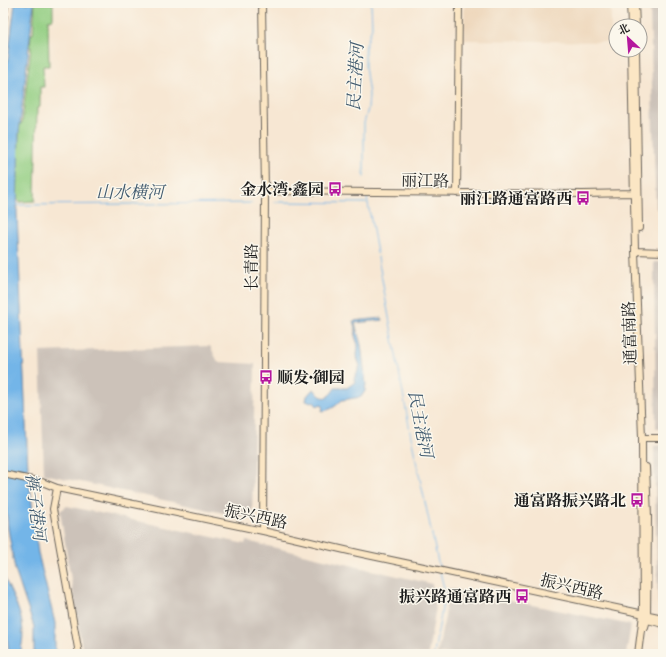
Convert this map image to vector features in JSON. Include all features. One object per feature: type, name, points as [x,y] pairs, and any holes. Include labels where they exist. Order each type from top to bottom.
[{"type":"street","points":[[3,22],[5,3]]},
{"type":"street","name":"长青路","points":[[262,3],[265,191],[263,531]]},
{"type":"street","points":[[457,193],[459,3]]},
{"type":"street","points":[[630,3],[631,18]]},
{"type":"street","points":[[635,3],[636,18]]},
{"type":"street","name":"通富南路","points":[[631,58],[634,193],[643,438],[648,518],[644,617],[638,654]]},
{"type":"street","name":"通富南路","points":[[636,58],[637,251]]},
{"type":"street","name":"丽江路","points":[[265,191],[634,193]]},
{"type":"street","points":[[637,251],[663,252]]},
{"type":"street","points":[[643,438],[663,438]]},
{"type":"street","name":"振兴西路","points":[[3,474],[32,480],[57,488],[263,531],[644,617]]},
{"type":"street","points":[[57,488],[53,509],[79,654]]},
{"type":"street","points":[[644,617],[663,618]]},
{"type":"street","points":[[644,617],[663,624]]},
{"type":"shaded area","points":[[465,3],[611,3],[611,18],[608,18],[608,42],[463,40]]},
{"type":"shaded area","points":[[650,3],[663,3],[663,209],[656,209]]},
{"type":"shaded area","points":[[654,262],[663,262],[663,429],[656,429]]},
{"type":"shaded area","points":[[210,346],[218,362],[255,364],[251,519],[44,474],[40,352]]},
{"type":"shaded area","points":[[663,445],[663,605],[658,604],[654,446]]},
{"type":"shaded area","points":[[67,506],[245,544],[246,541],[432,584],[435,612],[428,654],[83,654],[60,511]]},
{"type":"shaded area","points":[[448,588],[631,625],[626,654],[437,654],[445,617]]},
{"type":"green space","points":[[35,3],[53,3],[53,19],[48,20],[49,66],[43,66],[44,87],[40,87],[40,107],[37,108],[35,201],[20,202],[17,198],[19,130],[20,123],[22,123],[31,47],[31,34],[33,34]]},
{"type":"water","points":[[15,3],[34,3],[19,133],[17,213],[28,470],[38,553],[55,623],[55,654],[34,654],[34,627],[15,570],[8,529],[3,473],[3,98]]},
{"type":"water","points":[[382,318],[383,320],[355,323],[361,345],[366,384],[365,391],[361,397],[342,400],[328,410],[322,411],[323,406],[321,404],[317,406],[314,402],[306,401],[307,396],[313,389],[321,396],[326,397],[330,395],[335,388],[347,388],[355,382],[354,379],[360,366],[357,357],[358,345],[353,321]]},
{"type":"water","points":[[3,574],[22,622],[23,631],[20,654],[9,654],[5,618],[3,613]]},
{"type":"waterway","name":"民主港河","points":[[364,177],[364,123],[368,109],[369,95],[365,66],[365,48],[372,27],[371,3]]},
{"type":"waterway","name":"民主港河","points":[[367,198],[412,442],[439,567]]},
{"type":"waterway","name":"山水横河","points":[[275,202],[366,203]]},
{"type":"waterway","name":"山水横河","points":[[18,205],[252,203]]},
{"type":"waterway","name":"民主港河","points":[[434,654],[445,592],[440,572]]},
{"type":"place","name":"金水湾·鑫园","points":[[335,189]]},
{"type":"place","name":"丽江路通富路西","points":[[583,198]]},
{"type":"place","name":"顺发·御园","points":[[266,377]]},
{"type":"place","name":"通富路振兴路北","points":[[637,500]]},
{"type":"place","name":"振兴路通富路西","points":[[522,596]]},
{"type":"water label","name":"裤子港河","points":[[36,507]]}]
